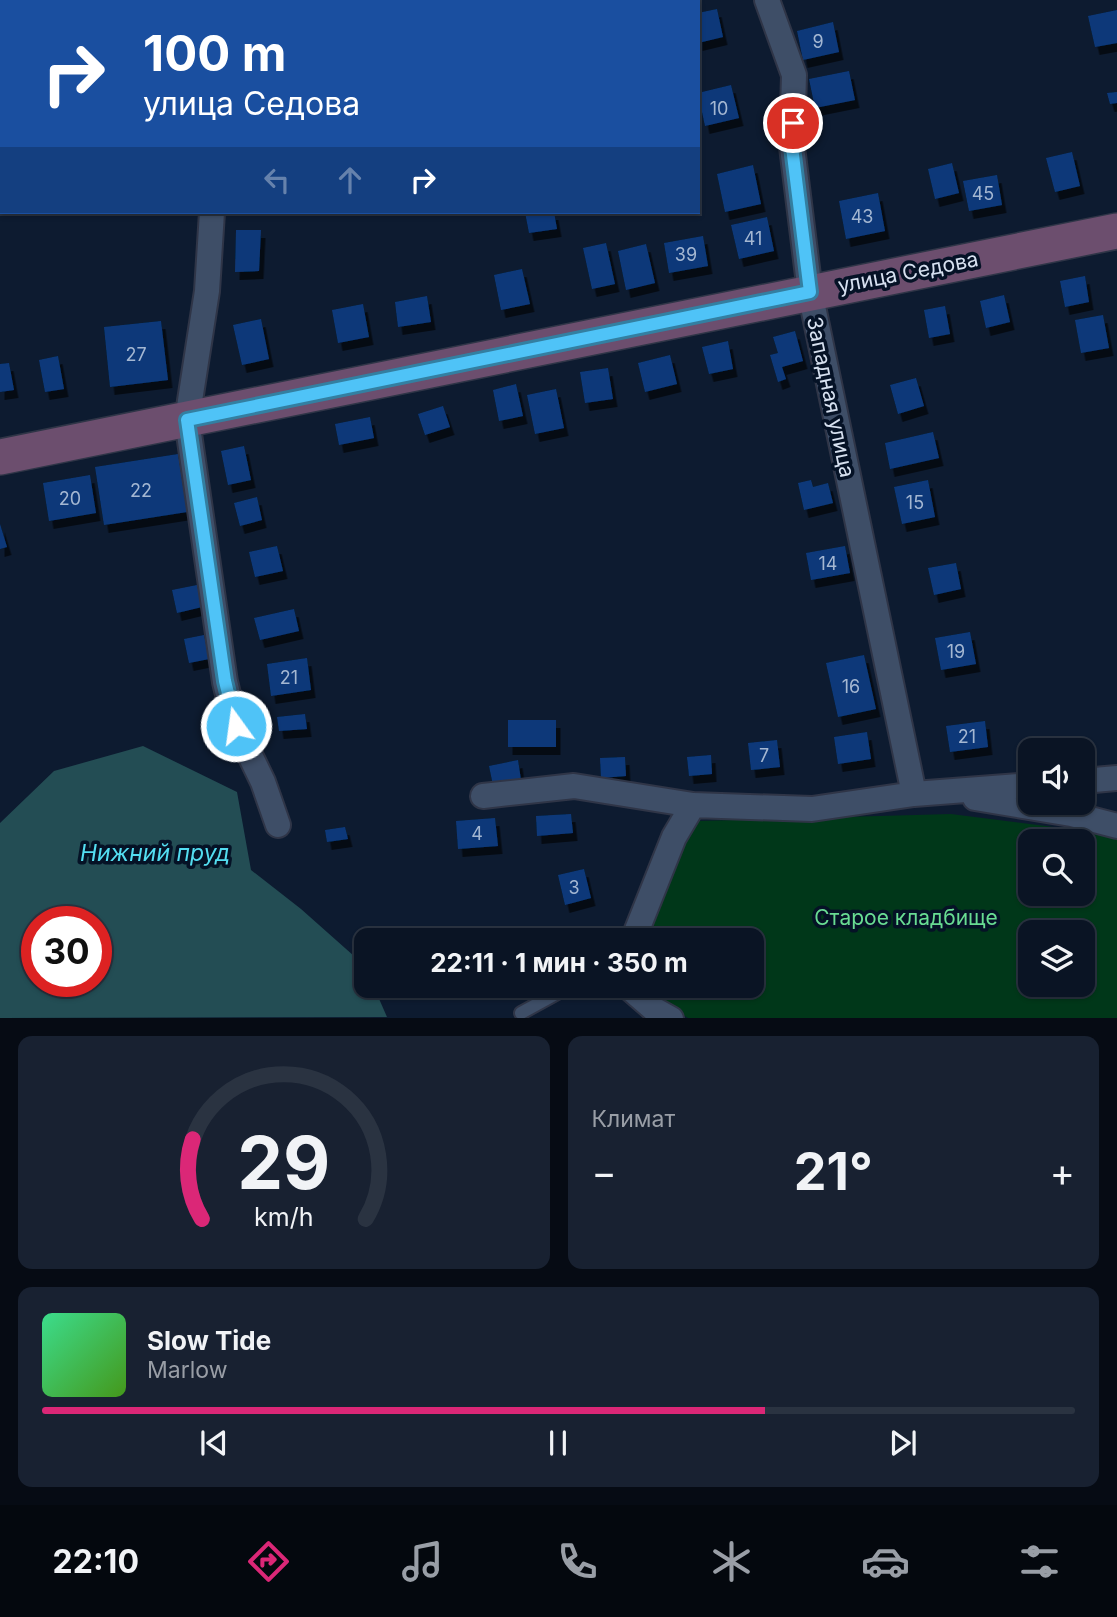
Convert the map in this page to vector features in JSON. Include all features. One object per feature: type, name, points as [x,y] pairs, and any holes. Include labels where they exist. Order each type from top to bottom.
[{"type":"main road","name":"улица Седова","points":[[0,457],[1117,230]]},
{"type":"street","name":"Западная улица","points":[[767,0],[794,75],[792,147],[810,292],[914,794]]},
{"type":"street","points":[[212,214],[207,291],[187,420],[225,681],[236,726],[263,782],[278,825]]},
{"type":"street","points":[[1095,780],[1117,778]]},
{"type":"street","points":[[483,796],[574,786],[693,805],[812,809],[914,794],[1018,786]]},
{"type":"street","points":[[951,792],[988,802],[1071,814],[1117,826]]},
{"type":"street","points":[[638,928],[674,837],[693,805]]},
{"type":"street","points":[[641,998],[655,1010],[671,1018]]},
{"type":"lane","points":[[521,1013],[548,998]]},
{"type":"green space","name":"Старое кладбище","points":[[951,814],[1070,829],[1018,829],[1018,906],[1095,906],[1095,832],[1117,835],[1117,1018],[688,1018],[655,998],[764,998],[764,928],[645,928],[685,830],[697,821]]},
{"type":"water","name":"Нижний пруд","points":[[143,746],[237,792],[251,870],[301,909],[354,956],[354,998],[379,998],[387,1017],[0,1018],[0,823],[54,771]]},
{"type":"building","points":[[717,9],[723,37],[700,43],[700,13]]},
{"type":"building","points":[[1117,10],[1117,43],[1095,47],[1088,16]]},
{"type":"building","points":[[833,22],[839,52],[803,60],[797,31]]},
{"type":"building","points":[[849,71],[855,100],[815,108],[809,79]]},
{"type":"building","points":[[731,85],[739,118],[705,126],[700,93]]},
{"type":"building","points":[[1117,92],[1117,103],[1110,104],[1107,93]]},
{"type":"building","points":[[1072,152],[1080,186],[1055,192],[1046,158]]},
{"type":"building","points":[[952,163],[959,193],[935,199],[928,169]]},
{"type":"building","points":[[753,165],[761,204],[725,212],[717,174]]},
{"type":"building","points":[[997,175],[1002,205],[969,211],[963,181]]},
{"type":"building","points":[[878,193],[885,231],[846,239],[839,201]]},
{"type":"building","points":[[525,214],[554,214],[557,229],[529,233]]},
{"type":"building","points":[[767,217],[774,251],[739,259],[731,225]]},
{"type":"building","points":[[236,230],[261,230],[259,271],[235,272]]},
{"type":"building","points":[[703,236],[708,266],[669,273],[664,243]]},
{"type":"building","points":[[606,243],[615,284],[592,289],[583,248]]},
{"type":"building","points":[[646,244],[655,283],[626,290],[618,251]]},
{"type":"building","points":[[522,269],[530,304],[501,310],[494,275]]},
{"type":"building","points":[[1085,276],[1089,302],[1065,307],[1060,281]]},
{"type":"building","points":[[1004,295],[1010,322],[986,328],[980,301]]},
{"type":"building","points":[[427,296],[431,322],[398,327],[395,302]]},
{"type":"building","points":[[363,304],[369,337],[338,343],[332,310]]},
{"type":"building","points":[[945,306],[950,334],[929,338],[924,310]]},
{"type":"building","points":[[1103,315],[1109,348],[1081,353],[1075,320]]},
{"type":"building","points":[[261,319],[269,359],[242,365],[233,325]]},
{"type":"building","points":[[161,321],[168,380],[110,387],[104,327]]},
{"type":"building","points":[[795,331],[803,361],[782,367],[786,379],[778,382],[770,355],[778,353],[773,337]]},
{"type":"building","points":[[728,341],[733,369],[709,374],[702,347]]},
{"type":"building","points":[[670,355],[677,384],[645,392],[638,363]]},
{"type":"building","points":[[58,356],[64,389],[45,392],[39,360]]},
{"type":"building","points":[[9,363],[14,390],[0,392],[0,364]]},
{"type":"building","points":[[608,368],[613,399],[585,403],[580,372]]},
{"type":"building","points":[[916,378],[924,406],[898,414],[890,385]]},
{"type":"building","points":[[516,384],[523,416],[499,421],[493,390]]},
{"type":"building","points":[[556,389],[564,428],[535,434],[527,395]]},
{"type":"building","points":[[443,406],[450,427],[425,435],[418,414]]},
{"type":"building","points":[[370,417],[374,438],[339,445],[335,424]]},
{"type":"building","points":[[933,432],[939,458],[890,469],[885,443]]},
{"type":"building","points":[[244,446],[251,480],[228,485],[221,451]]},
{"type":"building","points":[[178,454],[187,512],[104,525],[95,467]]},
{"type":"building","points":[[90,475],[96,513],[49,521],[43,483]]},
{"type":"building","points":[[811,480],[813,487],[828,483],[833,503],[804,510],[798,483]]},
{"type":"building","points":[[928,480],[935,517],[902,524],[894,487]]},
{"type":"building","points":[[257,497],[262,520],[240,526],[234,503]]},
{"type":"building","points":[[0,524],[7,547],[0,549]]},
{"type":"building","points":[[277,546],[283,571],[255,577],[249,552]]},
{"type":"building","points":[[845,546],[850,573],[811,580],[806,553]]},
{"type":"building","points":[[956,563],[961,589],[934,595],[928,568]]},
{"type":"building","points":[[197,585],[202,607],[177,613],[172,590]]},
{"type":"building","points":[[294,609],[299,631],[260,640],[254,618]]},
{"type":"building","points":[[970,632],[976,664],[941,670],[935,638]]},
{"type":"building","points":[[204,635],[209,659],[189,663],[184,639]]},
{"type":"building","points":[[864,655],[876,709],[838,717],[826,663]]},
{"type":"building","points":[[307,658],[311,690],[271,696],[267,664]]},
{"type":"building","points":[[305,714],[307,729],[279,731],[277,717]]},
{"type":"building","points":[[508,720],[556,720],[556,747],[508,747]]},
{"type":"building","points":[[985,721],[988,747],[950,752],[946,726]]},
{"type":"building","points":[[867,732],[871,759],[838,764],[834,737]]},
{"type":"building","points":[[777,740],[780,767],[751,770],[748,743]]},
{"type":"building","points":[[711,755],[712,774],[689,776],[687,757]]},
{"type":"building","points":[[625,757],[626,776],[601,778],[600,758]]},
{"type":"building","points":[[518,760],[521,780],[493,785],[489,766]]},
{"type":"building","points":[[571,814],[573,833],[537,836],[536,816]]},
{"type":"building","points":[[495,818],[498,846],[458,849],[456,821]]},
{"type":"building","points":[[345,827],[348,839],[327,842],[325,830]]},
{"type":"building","points":[[584,869],[591,898],[565,905],[558,875]]},
{"type":"route","points":[[236,726],[225,681],[187,420],[810,292],[792,147],[793,123]]}]
